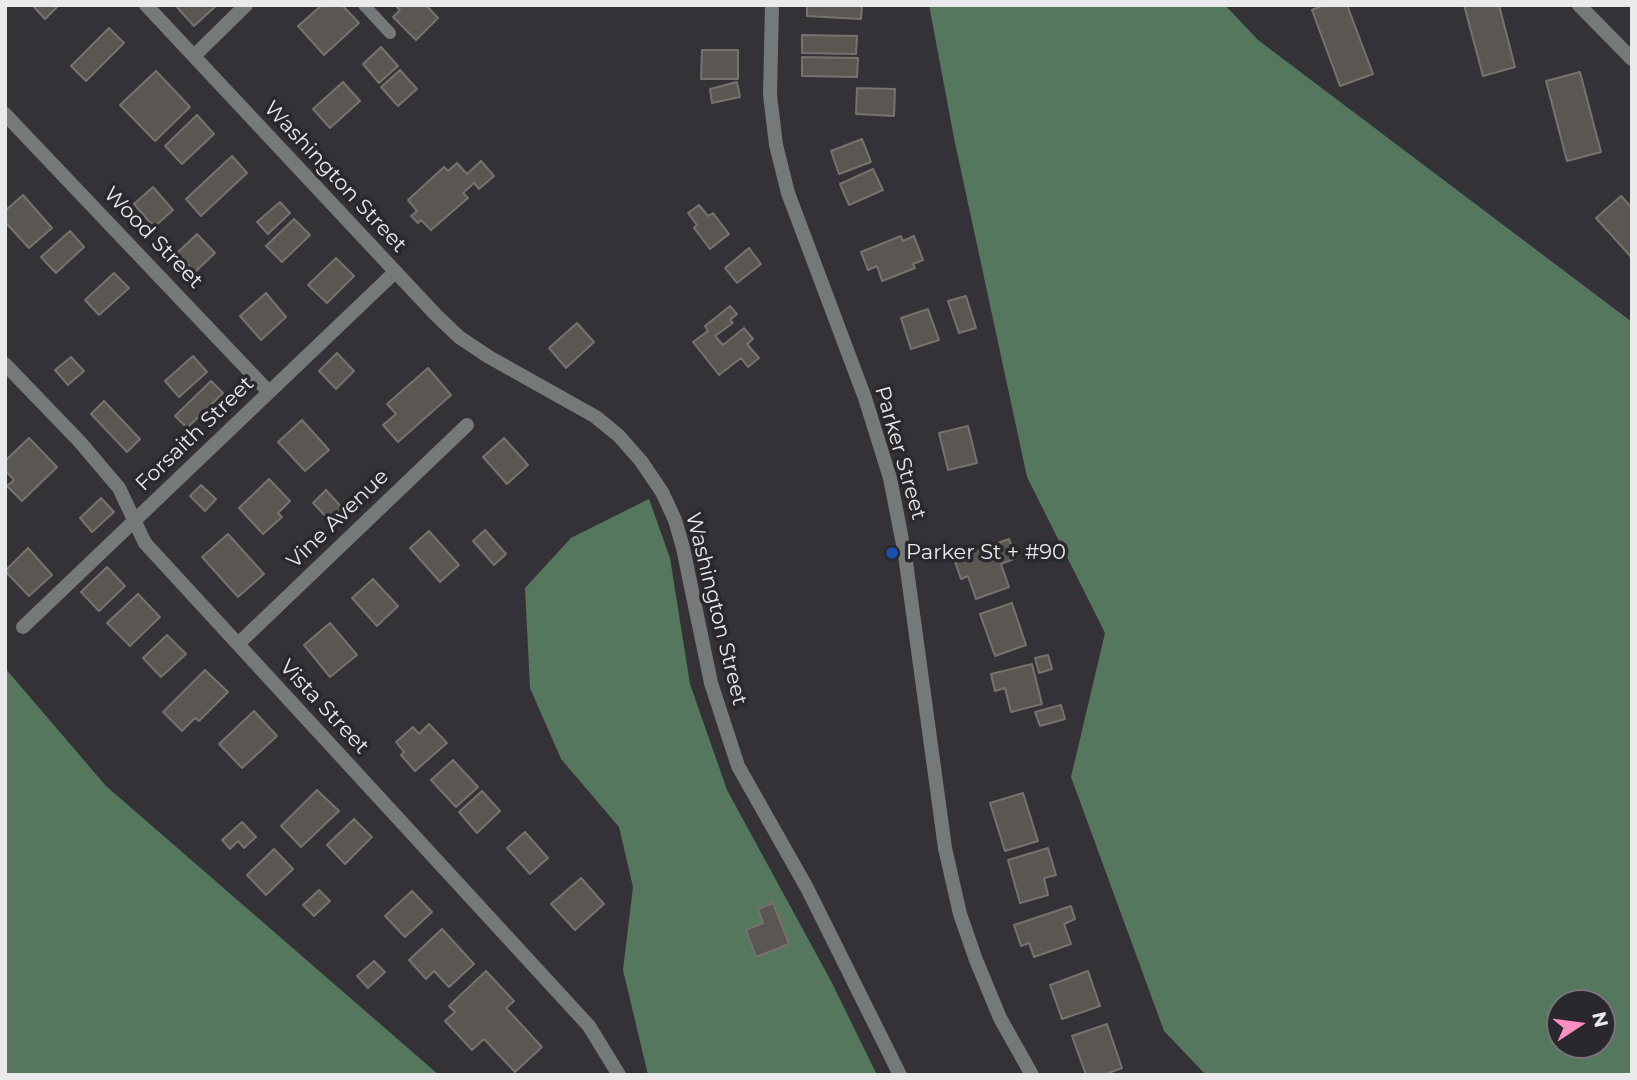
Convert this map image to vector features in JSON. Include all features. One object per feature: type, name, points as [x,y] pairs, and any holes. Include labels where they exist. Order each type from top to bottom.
[{"type":"street","name":"Washington Street","points":[[146,5],[395,272],[460,337],[489,357],[596,417],[619,436],[641,461],[662,492],[675,520],[711,683],[738,766],[807,888],[900,1075]]},
{"type":"street","points":[[194,56],[246,5]]},
{"type":"street","name":"Parker Street","points":[[772,5],[770,94],[776,145],[788,193],[865,398],[890,478],[905,555],[945,848],[960,914],[1000,1018],[1032,1075]]},
{"type":"street","points":[[1579,5],[1632,59]]},
{"type":"street","name":"Wood Street","points":[[5,114],[270,392]]},
{"type":"street","name":"Forsaith Street","points":[[23,627],[395,272]]},
{"type":"street","name":"Vista Street","points":[[5,364],[80,442],[119,488],[145,543],[589,1026],[618,1075]]},
{"type":"street","name":"Vine Avenue","points":[[238,644],[467,425]]},
{"type":"lane","points":[[364,5],[390,33]]},
{"type":"green space","points":[[929,5],[1225,5],[1258,40],[1632,322],[1632,1075],[1206,1075],[1164,1031],[1071,777],[1105,633],[1027,477],[954,138]]},
{"type":"green space","points":[[649,499],[670,558],[690,684],[727,790],[831,981],[877,1075],[648,1075],[623,970],[633,887],[619,827],[561,759],[530,688],[525,588],[571,538]]},
{"type":"green space","points":[[5,668],[106,786],[439,1075],[5,1075]]},
{"type":"building","points":[[32,5],[59,5],[45,19]]},
{"type":"building","points":[[175,5],[217,5],[194,26]]},
{"type":"building","points":[[322,5],[342,5],[359,23],[324,55],[298,26]]},
{"type":"building","points":[[395,5],[426,5],[438,18],[416,40],[393,17],[400,10]]},
{"type":"building","points":[[807,5],[862,5],[861,19],[807,16]]},
{"type":"building","points":[[1324,5],[1347,5],[1373,74],[1340,86],[1312,10]]},
{"type":"building","points":[[1464,5],[1499,5],[1515,67],[1483,76]]},
{"type":"building","points":[[109,28],[124,43],[86,81],[71,66]]},
{"type":"building","points":[[802,35],[857,36],[856,54],[802,53]]},
{"type":"building","points":[[381,47],[398,66],[379,83],[363,64]]},
{"type":"building","points":[[702,50],[738,50],[738,79],[701,79]]},
{"type":"building","points":[[802,57],[858,58],[857,77],[802,76]]},
{"type":"building","points":[[400,70],[417,89],[398,106],[381,87]]},
{"type":"building","points":[[156,71],[190,107],[155,141],[120,105]]},
{"type":"building","points":[[1580,72],[1601,152],[1567,161],[1546,81]]},
{"type":"building","points":[[343,82],[360,101],[330,128],[313,109]]},
{"type":"building","points":[[737,82],[740,97],[712,103],[710,89]]},
{"type":"building","points":[[857,88],[895,89],[894,116],[856,114]]},
{"type":"building","points":[[197,115],[214,134],[182,164],[165,146]]},
{"type":"building","points":[[862,139],[871,162],[839,174],[831,151]]},
{"type":"building","points":[[232,156],[247,173],[201,216],[186,199]]},
{"type":"building","points":[[481,161],[494,176],[479,189],[474,183],[463,193],[468,198],[431,230],[421,220],[418,223],[411,216],[417,211],[408,200],[444,167],[448,171],[457,163],[467,174]]},
{"type":"building","points":[[873,169],[883,190],[849,205],[840,184]]},
{"type":"building","points":[[153,187],[173,210],[154,227],[134,204]]},
{"type":"building","points":[[23,195],[52,228],[29,248],[5,222],[5,211]]},
{"type":"building","points":[[1621,196],[1632,208],[1632,258],[1596,218]]},
{"type":"building","points":[[280,202],[290,213],[268,234],[257,222]]},
{"type":"building","points":[[699,205],[708,216],[713,213],[729,234],[710,249],[694,228],[697,225],[688,213]]},
{"type":"building","points":[[294,219],[310,235],[282,262],[266,246]]},
{"type":"building","points":[[70,231],[84,247],[56,273],[41,257]]},
{"type":"building","points":[[197,234],[215,253],[195,272],[177,253]]},
{"type":"building","points":[[901,236],[903,241],[914,236],[923,260],[913,264],[915,268],[882,281],[877,266],[868,270],[861,252]]},
{"type":"building","points":[[749,248],[761,264],[737,283],[725,268]]},
{"type":"building","points":[[336,258],[354,276],[327,303],[308,285]]},
{"type":"building","points":[[114,273],[129,288],[99,315],[85,300]]},
{"type":"building","points":[[266,293],[286,317],[261,340],[240,316]]},
{"type":"building","points":[[966,296],[976,328],[959,333],[948,301]]},
{"type":"building","points":[[730,306],[737,314],[730,320],[733,323],[715,336],[723,345],[744,328],[753,339],[747,344],[759,358],[748,367],[741,358],[719,375],[693,342],[708,331],[705,326]]},
{"type":"building","points":[[928,309],[939,340],[911,349],[901,318]]},
{"type":"building","points":[[577,323],[594,342],[566,368],[549,348]]},
{"type":"building","points":[[337,353],[354,371],[336,389],[319,371]]},
{"type":"building","points":[[193,356],[207,372],[179,397],[165,381]]},
{"type":"building","points":[[71,357],[84,371],[68,385],[55,370]]},
{"type":"building","points":[[428,368],[451,395],[398,442],[383,425],[396,414],[387,404]]},
{"type":"building","points":[[211,381],[223,393],[187,428],[175,416]]},
{"type":"building","points":[[104,401],[140,439],[127,452],[91,414]]},
{"type":"building","points":[[302,420],[329,450],[305,471],[278,442]]},
{"type":"building","points":[[968,426],[977,463],[948,470],[939,433]]},
{"type":"building","points":[[29,438],[57,467],[22,501],[7,486],[14,480],[5,470],[5,461]]},
{"type":"building","points":[[504,438],[528,465],[507,484],[483,457]]},
{"type":"building","points":[[269,479],[290,501],[278,513],[282,517],[263,534],[239,508]]},
{"type":"building","points":[[201,485],[216,499],[205,511],[190,496]]},
{"type":"building","points":[[326,490],[344,510],[331,522],[313,503]]},
{"type":"building","points":[[101,498],[114,512],[92,532],[80,518]]},
{"type":"building","points":[[485,530],[506,554],[494,565],[473,541]]},
{"type":"building","points":[[429,531],[459,565],[440,582],[410,548]]},
{"type":"building","points":[[228,534],[264,574],[238,597],[202,557]]},
{"type":"building","points":[[1009,539],[1016,558],[1001,564],[1009,587],[976,599],[968,576],[961,579],[954,559]]},
{"type":"building","points":[[28,548],[52,575],[29,596],[5,571]]},
{"type":"building","points":[[107,567],[125,586],[99,611],[81,592]]},
{"type":"building","points":[[373,579],[398,606],[377,626],[352,598]]},
{"type":"building","points":[[138,594],[160,617],[130,646],[107,623]]},
{"type":"building","points":[[1012,603],[1026,645],[995,656],[980,614]]},
{"type":"building","points":[[330,623],[357,655],[330,677],[304,645]]},
{"type":"building","points":[[167,635],[186,654],[161,677],[143,658]]},
{"type":"building","points":[[1048,655],[1052,669],[1039,673],[1035,658]]},
{"type":"building","points":[[1032,664],[1042,704],[1011,712],[1005,688],[995,691],[991,674]]},
{"type":"building","points":[[205,670],[228,692],[199,721],[195,718],[182,731],[163,712]]},
{"type":"building","points":[[1061,705],[1065,719],[1040,726],[1035,712]]},
{"type":"building","points":[[254,711],[277,736],[242,768],[219,744]]},
{"type":"building","points":[[429,724],[447,743],[415,771],[401,755],[404,752],[396,742],[413,727],[419,734]]},
{"type":"building","points":[[453,760],[478,787],[456,807],[431,780]]},
{"type":"building","points":[[317,790],[339,811],[301,847],[281,826]]},
{"type":"building","points":[[482,791],[500,811],[477,833],[459,812]]},
{"type":"building","points":[[1023,793],[1038,841],[1005,851],[990,803]]},
{"type":"building","points":[[354,819],[372,837],[345,864],[327,845]]},
{"type":"building","points":[[242,822],[256,837],[244,848],[238,841],[230,849],[222,840]]},
{"type":"building","points":[[525,832],[548,858],[530,874],[507,848]]},
{"type":"building","points":[[1048,848],[1056,875],[1044,878],[1048,895],[1020,903],[1008,860]]},
{"type":"building","points":[[274,849],[293,869],[266,895],[247,875]]},
{"type":"building","points":[[581,878],[604,904],[575,930],[551,904]]},
{"type":"building","points":[[319,890],[330,901],[314,916],[303,905]]},
{"type":"building","points":[[412,891],[432,912],[405,937],[385,916]]},
{"type":"building","points":[[773,903],[789,944],[756,957],[746,930],[763,923],[758,909]]},
{"type":"building","points":[[1071,906],[1075,919],[1064,924],[1071,944],[1034,957],[1029,943],[1021,946],[1014,925]]},
{"type":"building","points":[[442,929],[474,964],[449,987],[434,971],[426,979],[409,960]]},
{"type":"building","points":[[374,961],[385,972],[368,988],[357,976]]},
{"type":"building","points":[[486,971],[514,1001],[506,1008],[542,1047],[515,1072],[484,1039],[472,1050],[445,1021],[455,1012],[449,1006]]},
{"type":"building","points":[[1088,971],[1100,1006],[1062,1019],[1050,985]]},
{"type":"building","points":[[1107,1024],[1122,1068],[1103,1075],[1086,1075],[1072,1036]]},
{"type":"place","name":"Parker St + #90","points":[[892,553]]}]
